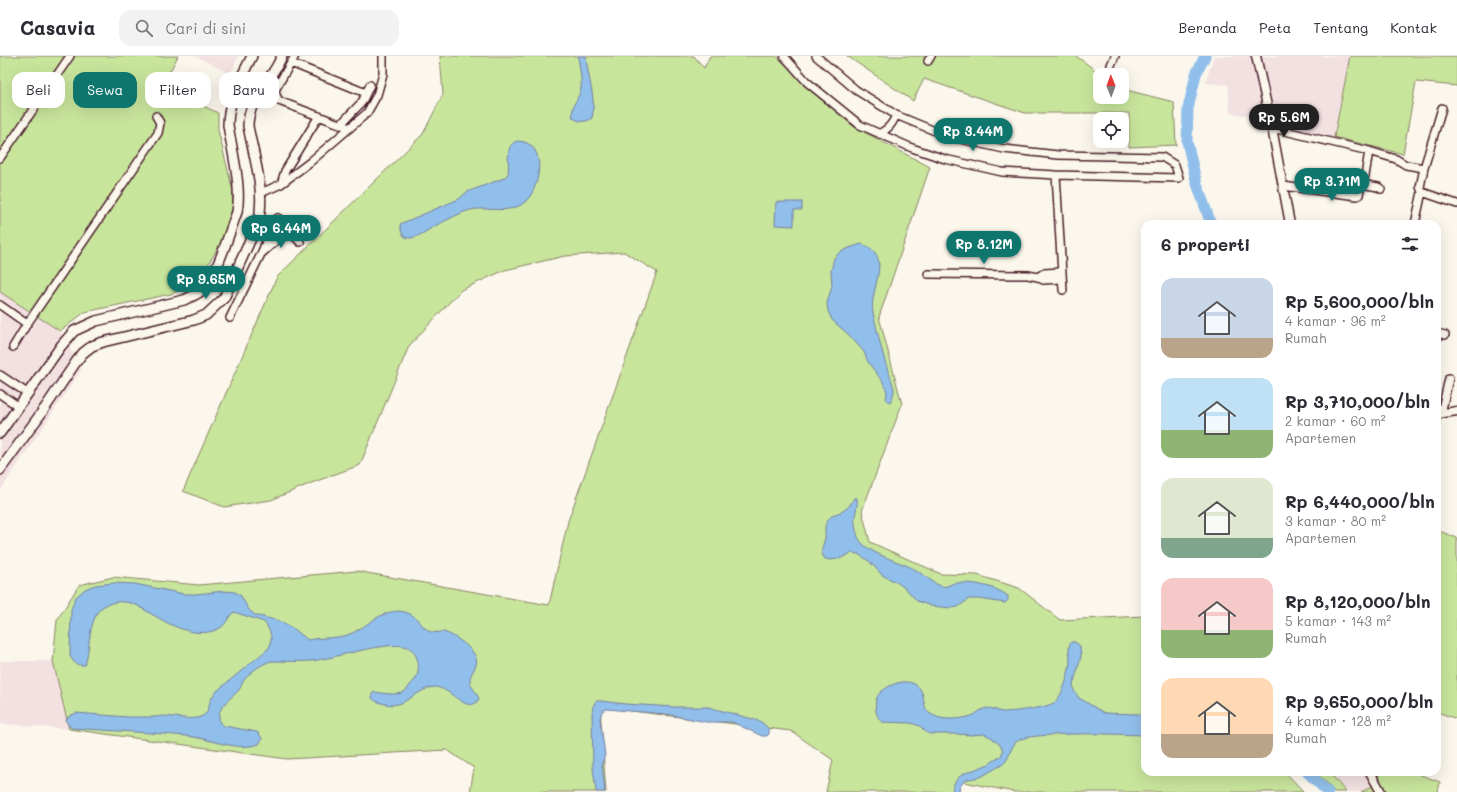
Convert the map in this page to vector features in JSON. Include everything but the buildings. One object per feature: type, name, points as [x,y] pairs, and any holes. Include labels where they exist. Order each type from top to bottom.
[{"type":"main road","points":[[0,432],[61,346],[74,331],[96,321],[184,300],[194,296],[202,290],[207,283],[214,272],[237,212],[239,202],[228,116],[235,90],[252,56]]},
{"type":"main road","points":[[0,470],[76,362],[83,353],[92,346],[194,320],[206,315],[224,298],[258,223],[261,211],[261,193],[248,126],[248,118],[257,96],[282,56]]},
{"type":"street","points":[[0,158],[70,56]]},
{"type":"street","points":[[295,56],[276,90],[279,101],[350,128]]},
{"type":"street","points":[[784,56],[806,82],[848,116],[879,134],[912,148],[1002,172],[1179,178],[1175,165],[1162,156],[1058,155],[1004,149],[947,136],[896,115],[856,90],[816,56]]},
{"type":"street","points":[[1111,65],[1115,56]]},
{"type":"street","points":[[1256,56],[1272,128],[1289,220]]},
{"type":"street","points":[[261,193],[281,184],[310,162],[367,113],[377,95],[383,74],[381,57]]},
{"type":"street","points":[[291,63],[366,93]]},
{"type":"street","points":[[340,125],[362,102],[370,85]]},
{"type":"street","points":[[1416,220],[1422,192],[1420,187],[1424,168],[1442,108]]},
{"type":"street","points":[[879,134],[887,130],[893,123],[896,115]]},
{"type":"street","points":[[13,347],[27,324],[158,133],[160,123],[156,116]]},
{"type":"street","points":[[281,184],[285,171],[319,116]]},
{"type":"street","points":[[1272,128],[1369,151],[1396,159],[1406,165],[1424,168]]},
{"type":"street","points":[[1365,176],[1369,151]]},
{"type":"street","points":[[1056,175],[1063,290]]},
{"type":"street","points":[[1283,186],[1357,196],[1359,195],[1361,184],[1378,187],[1381,189]]},
{"type":"street","points":[[1422,192],[1457,204]]},
{"type":"street","points":[[230,318],[261,254],[275,220],[278,218],[300,242]]},
{"type":"street","points":[[258,223],[271,228]]},
{"type":"street","points":[[261,254],[288,230]]},
{"type":"street","points":[[928,274],[1038,277],[1044,273],[1062,276]]},
{"type":"street","points":[[0,305],[27,324]]},
{"type":"street","points":[[1441,334],[1445,335]]},
{"type":"street","points":[[0,375],[28,393]]},
{"type":"street","points":[[1441,407],[1449,378]]},
{"type":"street","points":[[0,394],[18,406]]},
{"type":"street","points":[[1441,414],[1457,411]]},
{"type":"street","points":[[1372,776],[1381,792]]},
{"type":"shaded area","points":[[195,56],[239,56],[231,72],[226,72]]},
{"type":"shaded area","points":[[1214,56],[1350,56],[1334,137],[1278,126],[1273,113],[1251,116],[1230,113],[1228,85],[1205,83]]},
{"type":"shaded area","points":[[0,292],[60,331],[82,369],[0,491]]},
{"type":"shaded area","points":[[0,661],[53,661],[69,729],[0,724]]},
{"type":"shaded area","points":[[1332,776],[1379,776],[1381,782],[1361,792],[1346,792]]},
{"type":"green space","points":[[0,56],[178,56],[169,72],[145,72],[145,108],[208,108],[218,113],[218,130],[233,191],[232,223],[198,282],[171,294],[85,312],[60,331],[0,292]]},
{"type":"green space","points":[[440,56],[694,56],[704,68],[710,56],[776,56],[853,126],[930,167],[879,317],[902,404],[862,511],[870,542],[941,574],[977,575],[1019,588],[1060,620],[1141,616],[1141,776],[1289,776],[1304,792],[1014,792],[959,781],[959,792],[826,792],[833,760],[791,731],[600,707],[606,792],[470,792],[474,768],[447,750],[287,759],[69,729],[53,661],[57,620],[79,585],[113,577],[199,585],[356,571],[549,605],[568,521],[657,272],[624,252],[565,256],[505,270],[461,290],[409,346],[360,465],[271,500],[224,507],[183,491],[277,277],[423,134],[443,94]]},
{"type":"green space","points":[[847,56],[1076,56],[1093,68],[1093,104],[1129,104],[1129,91],[1174,102],[1176,145],[1129,147],[1129,112],[1025,113],[924,79],[913,101]]},
{"type":"green space","points":[[1350,56],[1457,56],[1457,86],[1416,82],[1403,154],[1334,137]]},
{"type":"green space","points":[[1441,532],[1457,538],[1457,719],[1441,713]]},
{"type":"green space","points":[[1319,776],[1332,776],[1346,792],[1334,792]]},
{"type":"green space","points":[[1379,776],[1424,776],[1440,782],[1438,792],[1361,792],[1381,782]]},
{"type":"water","points":[[578,56],[586,56],[593,95],[592,118],[585,121],[580,121],[573,118],[572,113],[581,88]]},
{"type":"water","points":[[517,141],[527,143],[534,148],[539,166],[535,186],[526,201],[520,206],[498,210],[470,210],[451,218],[416,237],[407,238],[403,235],[400,224],[459,199],[467,192],[504,178],[508,174],[508,155],[510,147]]},
{"type":"water","points":[[776,202],[802,202],[802,210],[794,210],[794,226],[775,225]]},
{"type":"water","points":[[861,244],[871,249],[877,256],[879,264],[872,304],[883,355],[894,390],[890,402],[886,400],[887,392],[883,382],[868,362],[864,352],[849,335],[832,320],[828,311],[827,303],[832,286],[831,271],[834,258],[839,253]]},
{"type":"water","points":[[854,498],[857,498],[855,524],[858,537],[862,543],[875,553],[916,570],[941,586],[954,583],[984,585],[1008,596],[1008,600],[1005,603],[969,599],[958,607],[951,608],[931,606],[917,601],[907,590],[898,583],[882,575],[869,561],[858,554],[852,553],[841,558],[831,560],[825,559],[822,551],[826,522],[834,515],[847,508]]},
{"type":"water","points":[[114,583],[135,584],[184,594],[224,591],[235,592],[241,596],[249,610],[255,615],[279,621],[294,629],[308,640],[345,636],[357,631],[376,618],[390,612],[405,612],[414,616],[431,632],[447,633],[462,642],[471,650],[477,661],[470,677],[470,683],[479,699],[475,704],[470,705],[464,703],[440,688],[434,687],[422,691],[399,704],[393,705],[380,703],[372,698],[372,694],[374,692],[393,694],[404,692],[418,674],[418,660],[411,649],[399,646],[387,646],[320,660],[271,661],[253,671],[244,680],[239,690],[221,708],[219,717],[220,723],[224,726],[257,732],[262,739],[259,744],[250,746],[232,746],[195,737],[158,733],[72,728],[66,721],[68,717],[76,713],[128,717],[168,716],[196,718],[202,716],[206,713],[211,699],[217,691],[269,648],[271,635],[264,622],[234,612],[220,628],[212,631],[196,632],[188,631],[172,625],[131,603],[113,602],[99,610],[96,615],[90,633],[85,665],[80,665],[72,660],[70,655],[71,610],[75,598],[85,589],[95,585]]},
{"type":"water","points":[[1071,642],[1075,642],[1080,646],[1081,657],[1073,685],[1074,691],[1079,698],[1104,713],[1141,714],[1141,735],[1073,734],[1038,736],[1019,740],[1013,745],[1004,764],[984,775],[966,780],[963,782],[958,792],[952,792],[953,786],[957,779],[963,774],[989,764],[1001,756],[1003,751],[1001,746],[991,737],[984,734],[932,734],[927,733],[920,726],[911,723],[882,722],[877,716],[876,703],[878,695],[891,685],[903,682],[909,682],[919,687],[927,711],[940,718],[953,719],[966,717],[974,715],[987,708],[1007,712],[1051,704],[1058,698],[1066,682],[1070,664]]},
{"type":"water","points":[[596,701],[674,707],[708,707],[760,721],[769,729],[769,734],[767,736],[762,736],[732,722],[706,722],[666,714],[606,709],[602,711],[600,719],[605,755],[602,763],[605,792],[596,792],[593,768],[592,714],[593,706]]},
{"type":"waterway","points":[[1205,56],[1196,74],[1188,109],[1187,142],[1197,184],[1210,220]]},
{"type":"waterway","points":[[1311,776],[1328,792]]}]
